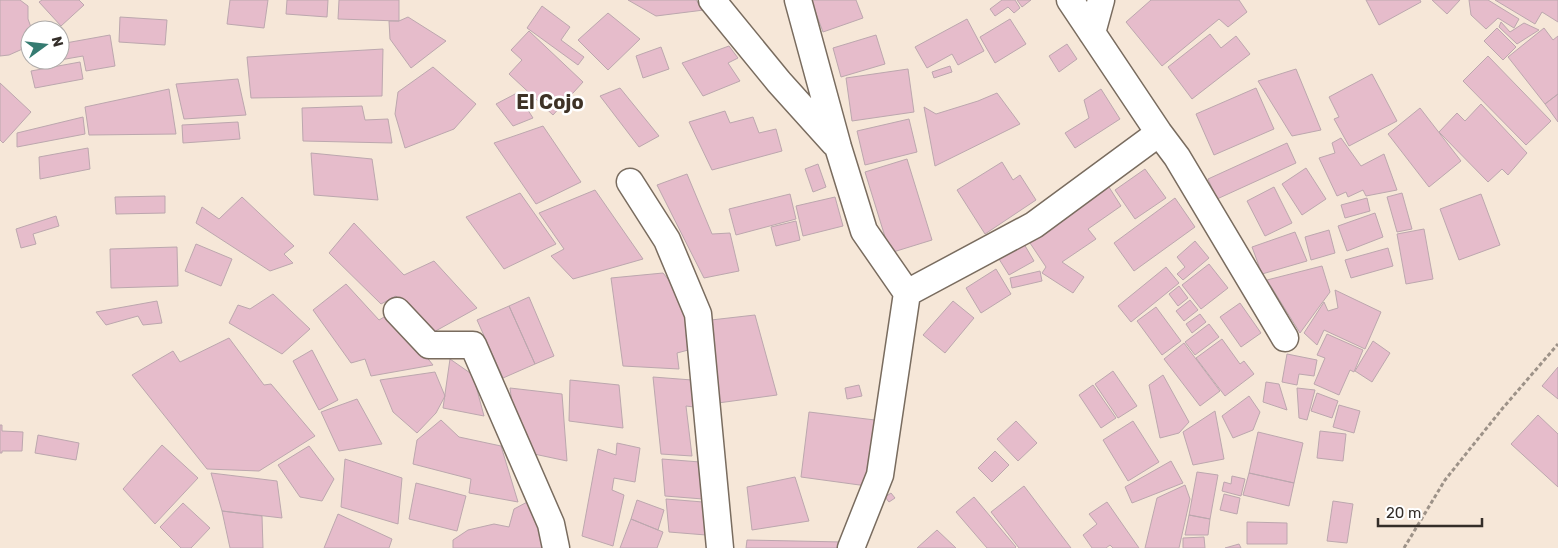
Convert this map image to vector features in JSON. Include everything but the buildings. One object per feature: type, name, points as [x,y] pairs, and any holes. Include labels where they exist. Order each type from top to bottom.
[{"type":"street","points":[[712,0],[779,82],[838,147]]},
{"type":"street","points":[[798,0],[838,147],[864,231],[907,293],[880,475],[850,548]]},
{"type":"street","points":[[1070,0],[1177,157],[1285,338]]},
{"type":"street","points":[[1092,33],[1102,0]]},
{"type":"street","points":[[907,293],[1034,225],[1160,133]]},
{"type":"street","points":[[630,182],[667,240],[698,314],[720,548]]},
{"type":"street","points":[[397,311],[429,345],[473,345],[551,524],[556,548]]},
{"type":"path","points":[[1404,548],[1445,480],[1502,409],[1558,344]]},
{"type":"district","name":"El Cojo","points":[[550,102]]}]
